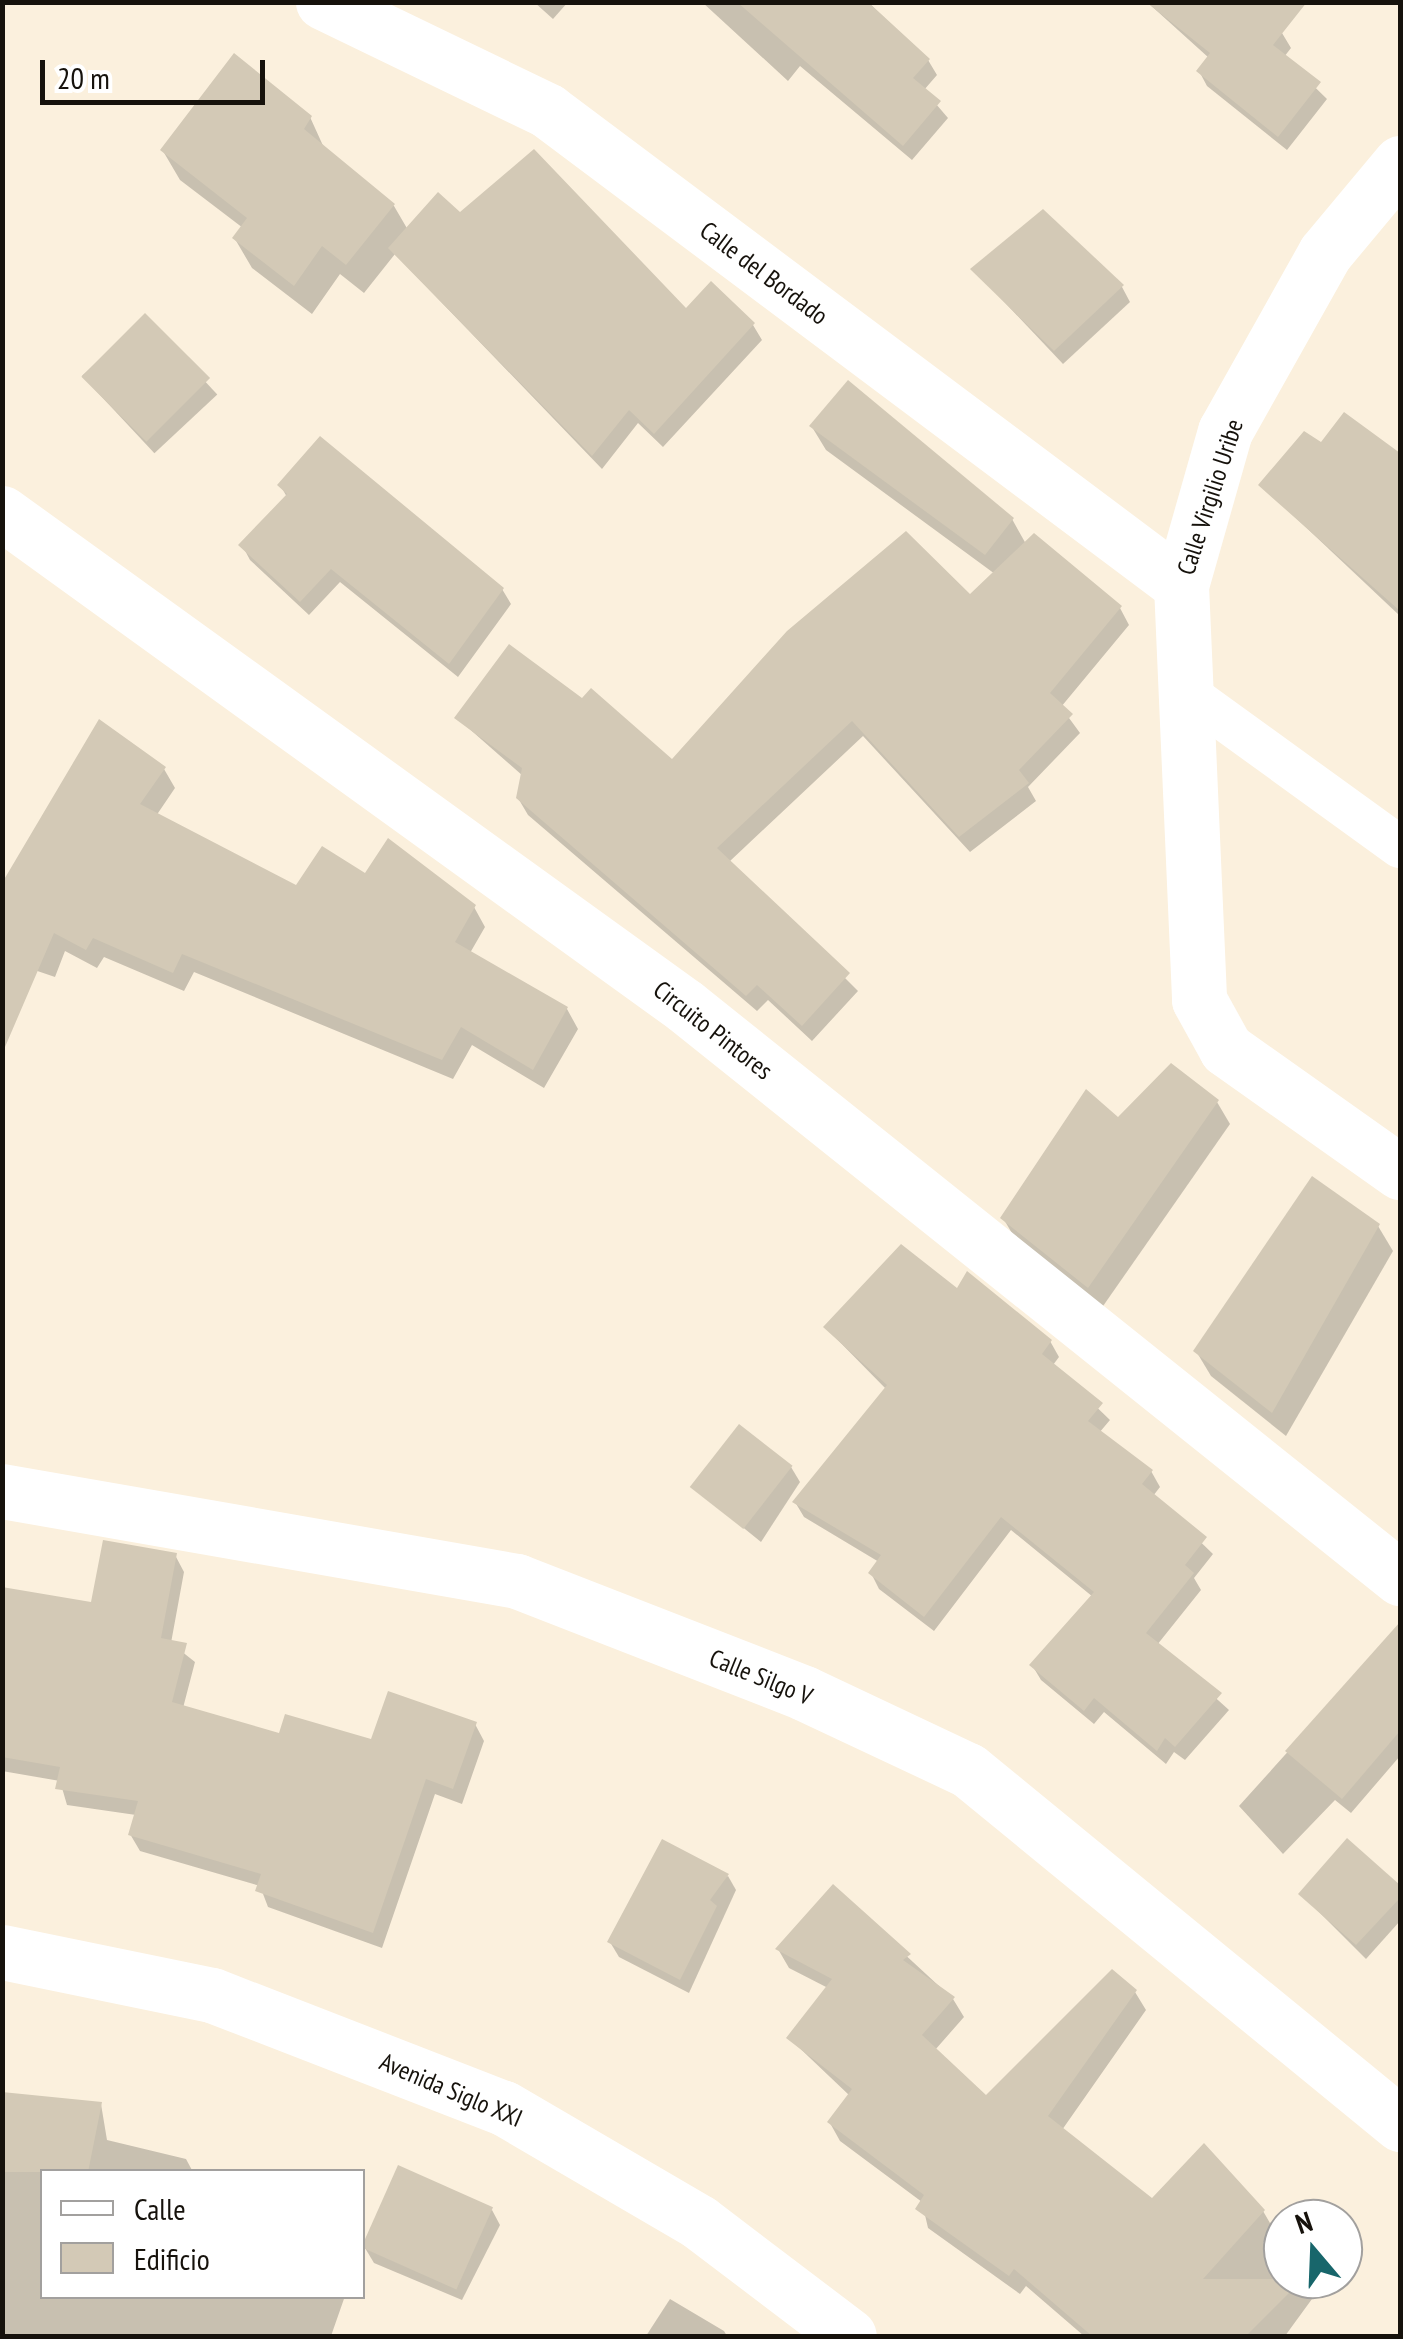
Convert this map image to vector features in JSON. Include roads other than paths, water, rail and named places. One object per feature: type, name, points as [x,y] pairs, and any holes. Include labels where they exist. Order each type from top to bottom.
[{"type":"street","name":"Calle del Bordado","points":[[323,2],[548,111],[1180,584]]},
{"type":"street","name":"Calle Virgilio Uribe","points":[[1400,163],[1326,252],[1226,431],[1180,584],[1199,1000],[1226,1048],[1400,1172]]},
{"type":"street","name":"Circuito Pintores","points":[[3,513],[684,1006],[1400,1578]]},
{"type":"street","name":"Calle Silgo V","points":[[2,1491],[517,1581],[804,1693],[968,1770],[1400,2124]]},
{"type":"street","name":"Avenida Siglo XXI","points":[[2,1952],[212,1995],[504,2108],[699,2222],[849,2336]]},
{"type":"lane","points":[[1183,690],[1400,847]]}]
